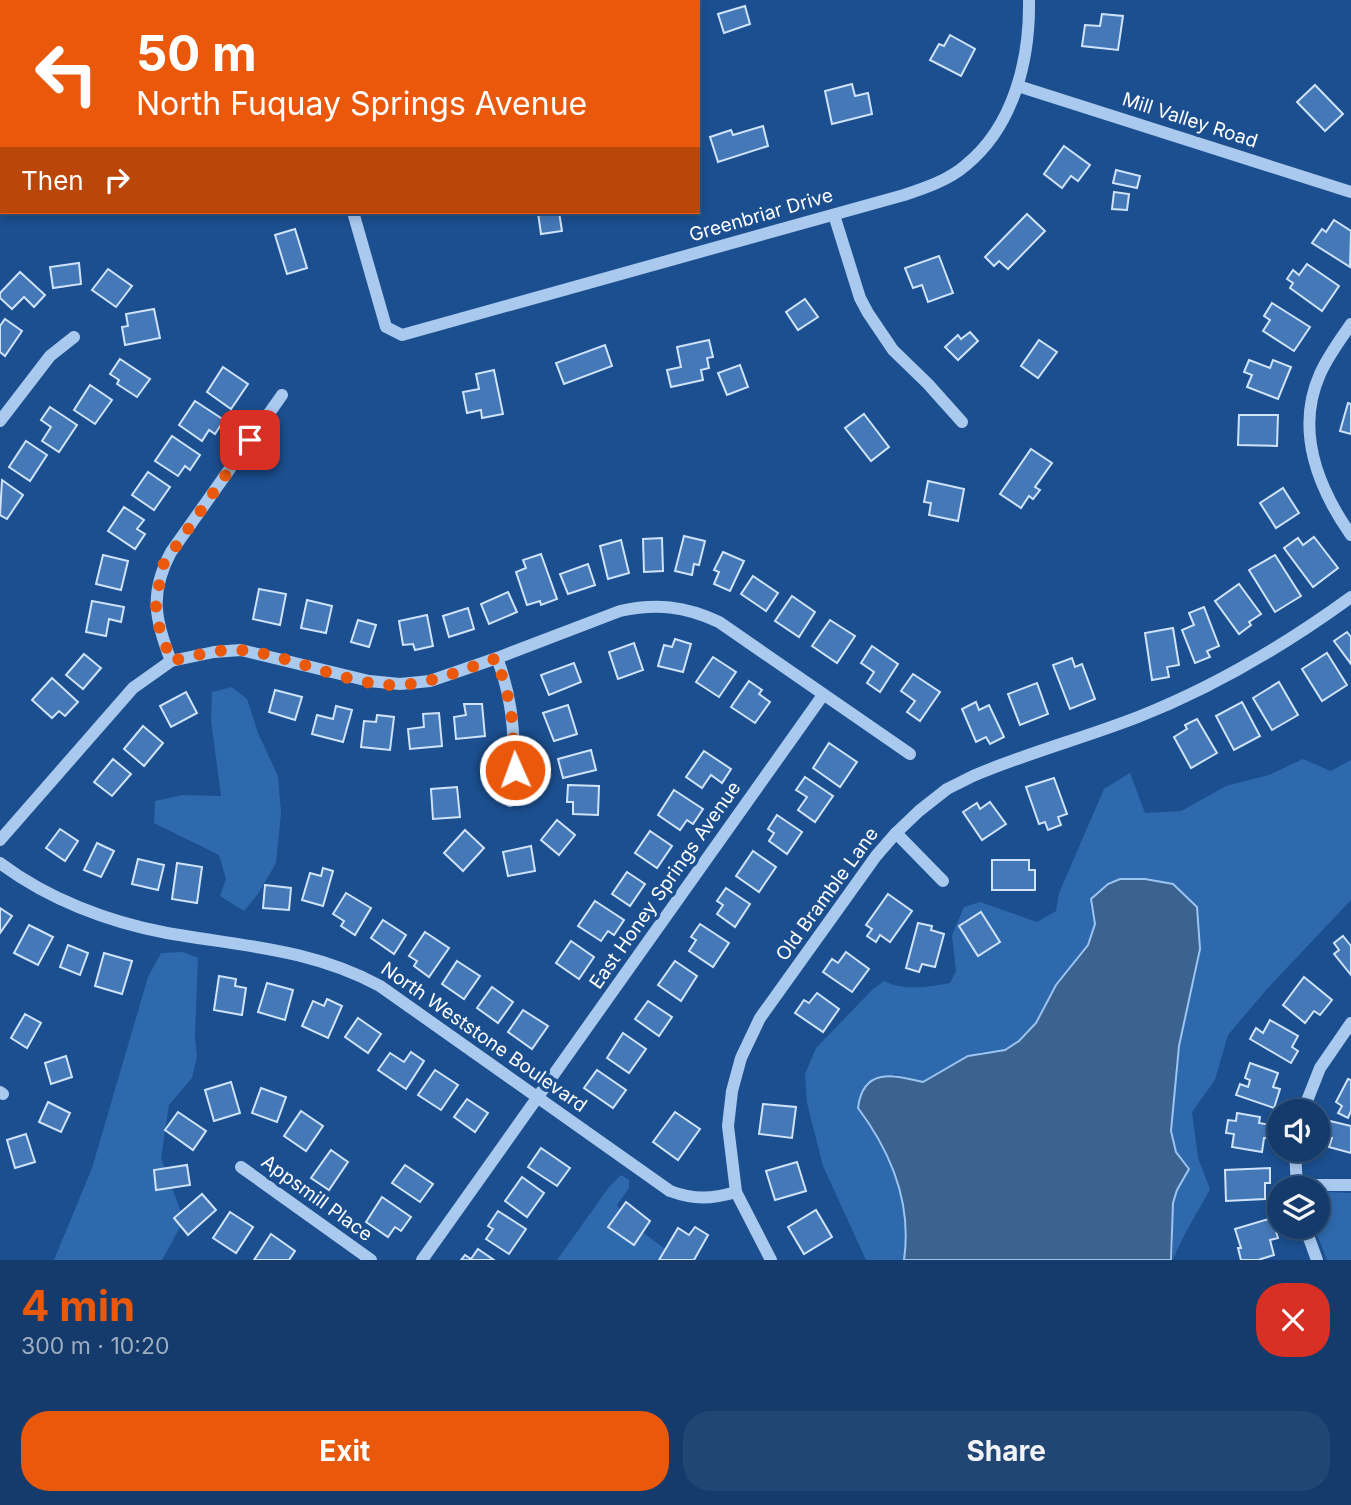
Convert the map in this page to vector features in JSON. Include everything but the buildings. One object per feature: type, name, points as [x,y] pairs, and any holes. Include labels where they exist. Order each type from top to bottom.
[{"type":"street","name":"Greenbriar Drive","points":[[355,214],[386,327],[402,335],[930,186],[965,166],[1003,120],[1018,86],[1028,38],[1029,0]]},
{"type":"street","name":"Mill Valley Road","points":[[1018,86],[1351,192]]},
{"type":"street","points":[[834,215],[860,298],[868,313],[893,350],[962,422]]},
{"type":"street","points":[[1351,324],[1320,375],[1310,409],[1311,448],[1320,481],[1330,503],[1351,535]]},
{"type":"street","points":[[0,421],[50,356],[74,337]]},
{"type":"street","points":[[171,661],[156,618],[156,601],[163,565],[282,395]]},
{"type":"street","name":"Old Bramble Lane","points":[[771,1260],[736,1192],[729,1140],[732,1091],[745,1048],[768,1007],[895,833],[933,800],[965,780],[1003,763],[1140,716],[1194,692],[1289,640],[1351,597]]},
{"type":"street","points":[[0,841],[133,688],[171,661],[214,652],[241,650],[387,685],[414,684],[497,658],[620,611],[641,606],[673,606],[701,613],[719,622],[910,754]]},
{"type":"street","points":[[497,658],[511,708],[515,754],[510,801]]},
{"type":"street","name":"East Honey Springs Avenue","points":[[422,1260],[822,695]]},
{"type":"street","points":[[895,833],[943,881]]},
{"type":"street","name":"North Weststone Boulevard","points":[[0,863],[19,877],[56,897],[121,921],[167,932],[275,950],[341,967],[380,986],[670,1191],[694,1199],[736,1192]]},
{"type":"street","points":[[1308,1099],[1320,1068],[1351,1023]]},
{"type":"street","name":"Appsmill Place","points":[[241,1167],[371,1260]]},
{"type":"street","points":[[1330,1186],[1351,1185]]},
{"type":"street","points":[[1309,1239],[1317,1260]]},
{"type":"shaded area","points":[[232,687],[247,699],[258,733],[278,776],[281,813],[276,863],[258,894],[244,911],[220,896],[226,879],[219,855],[154,823],[155,801],[183,795],[221,796],[211,720],[212,692]]},
{"type":"shaded area","points":[[1303,759],[1331,771],[1351,760],[1351,900],[1267,989],[1228,1035],[1215,1080],[1192,1112],[1198,1158],[1210,1189],[1173,1260],[1173,1203],[1189,1169],[1176,1152],[1171,1131],[1179,1046],[1200,949],[1197,907],[1090,905],[1095,924],[1088,945],[1056,985],[1036,1023],[1019,1041],[1005,1050],[981,1052],[923,1082],[894,1074],[858,1108],[889,1161],[902,1199],[905,1219],[904,1260],[866,1260],[823,1166],[807,1103],[805,1074],[816,1048],[884,981],[908,987],[950,983],[956,971],[952,935],[964,907],[980,902],[1037,922],[1056,911],[1059,893],[1104,789],[1130,773],[1145,813],[1181,811],[1226,786],[1269,775]]},
{"type":"shaded area","points":[[1120,879],[1145,879],[1173,884],[1197,907],[1200,949],[1179,1046],[1171,1131],[1176,1152],[1189,1169],[1173,1203],[1171,1260],[904,1260],[906,1239],[902,1199],[880,1142],[858,1108],[866,1086],[873,1080],[891,1076],[923,1082],[968,1056],[1005,1050],[1019,1041],[1036,1023],[1056,985],[1088,945],[1095,924],[1091,899],[1108,884]]},
{"type":"shaded area","points":[[183,952],[198,958],[195,1036],[197,1057],[192,1078],[169,1105],[161,1158],[184,1220],[162,1260],[54,1260],[92,1168],[148,977],[161,953]]},
{"type":"shaded area","points":[[621,1175],[629,1180],[629,1188],[617,1205],[626,1220],[680,1260],[557,1260],[609,1187]]},
{"type":"shaded area","points":[[1330,1192],[1351,1193],[1351,1260],[1327,1260],[1319,1239],[1330,1239]]},
{"type":"route","points":[[250,440],[163,565],[156,601],[156,618],[171,661],[214,652],[241,650],[387,685],[430,681],[497,658],[511,708],[515,770]]}]
